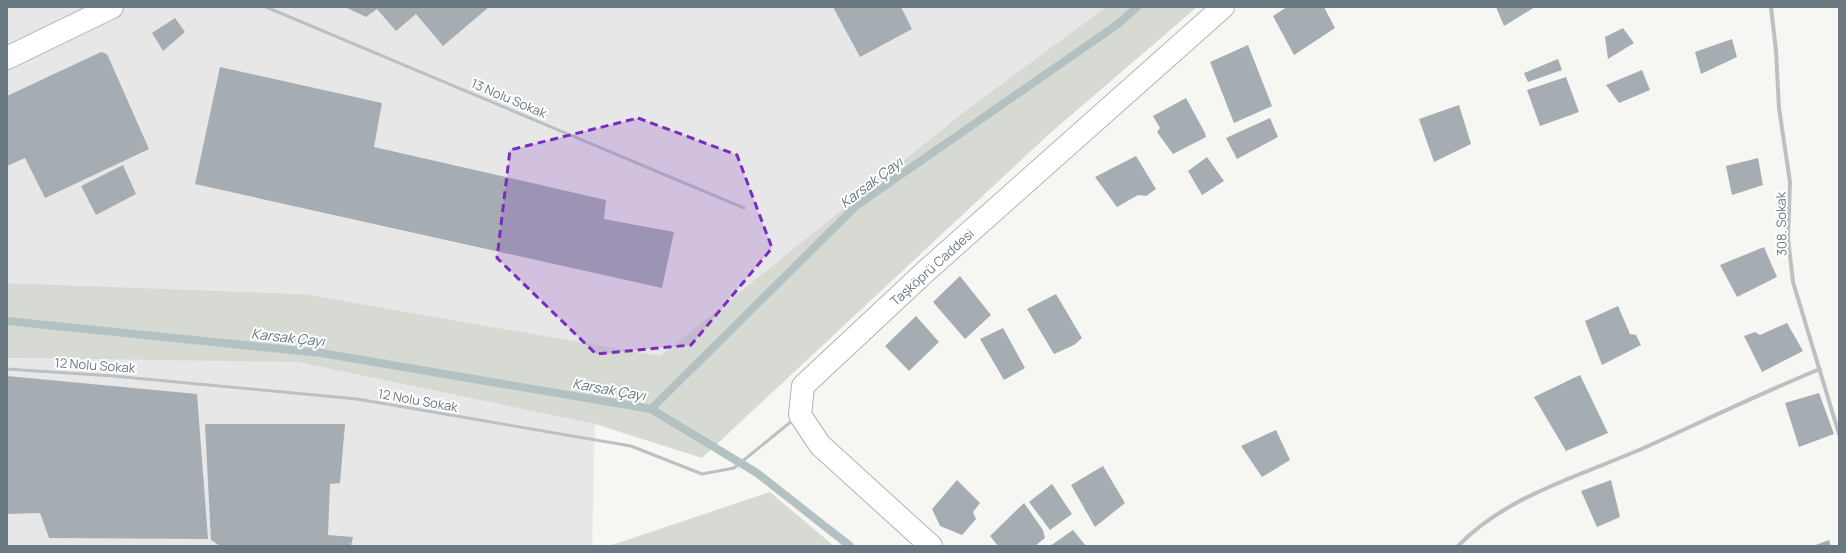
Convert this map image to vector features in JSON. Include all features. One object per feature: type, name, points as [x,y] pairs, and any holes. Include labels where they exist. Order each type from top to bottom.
[{"type":"street","points":[[7,58],[112,7]]},
{"type":"street","name":"Taşköprü Caddesi","points":[[800,415],[803,386],[926,271],[1223,7]]},
{"type":"street","name":"308. Sokak","points":[[1771,7],[1776,51],[1779,108],[1790,182],[1788,238],[1793,282],[1839,434]]},
{"type":"street","points":[[1458,546],[1469,534],[1513,503],[1646,447],[1761,393],[1820,369]]},
{"type":"street","points":[[800,415],[820,445],[931,546]]},
{"type":"lane","name":"13 Nolu Sokak","points":[[266,7],[744,208]]},
{"type":"lane","name":"12 Nolu Sokak","points":[[7,369],[113,376],[356,399],[631,446],[702,474],[734,468],[800,415]]},
{"type":"highlighted area","points":[[638,118],[737,155],[772,248],[691,345],[596,354],[497,258],[510,150]]},
{"type":"shaded area","points":[[7,7],[1106,7],[964,112],[660,356],[304,294],[7,283]]},
{"type":"shaded area","points":[[1106,7],[1197,7],[1048,135],[702,458],[595,424],[297,362],[7,358],[7,283],[304,294],[660,356],[964,112]]},
{"type":"shaded area","points":[[7,358],[297,362],[595,424],[592,546],[7,546]]},
{"type":"shaded area","points":[[770,492],[834,546],[609,546]]},
{"type":"building","points":[[345,7],[489,7],[443,46],[416,14],[396,31],[377,9],[366,17]]},
{"type":"building","points":[[833,7],[901,7],[912,29],[860,57]]},
{"type":"building","points":[[1287,7],[1324,7],[1335,28],[1294,55],[1273,16]]},
{"type":"building","points":[[1496,7],[1535,7],[1504,26]]},
{"type":"building","points":[[175,18],[185,32],[163,51],[152,33]]},
{"type":"building","points":[[1623,28],[1634,43],[1608,59],[1605,37]]},
{"type":"building","points":[[1732,39],[1737,57],[1701,74],[1695,52]]},
{"type":"building","points":[[1248,45],[1272,106],[1234,123],[1210,62]]},
{"type":"building","points":[[101,52],[107,54],[149,149],[45,198],[25,158],[7,166],[7,96]]},
{"type":"building","points":[[1558,59],[1562,70],[1528,82],[1524,73]]},
{"type":"building","points":[[220,67],[382,103],[374,147],[606,200],[604,219],[674,232],[662,288],[195,184]]},
{"type":"building","points":[[1642,70],[1650,90],[1619,103],[1606,85]]},
{"type":"building","points":[[1566,77],[1579,112],[1540,126],[1527,90]]},
{"type":"building","points":[[1186,98],[1206,137],[1173,154],[1157,132],[1160,128],[1153,116]]},
{"type":"building","points":[[1459,105],[1471,144],[1434,162],[1419,119]]},
{"type":"building","points":[[1270,118],[1278,137],[1237,159],[1226,138]]},
{"type":"building","points":[[1136,156],[1156,189],[1146,196],[1138,195],[1117,207],[1095,177]]},
{"type":"building","points":[[1207,157],[1224,181],[1202,195],[1188,171]]},
{"type":"building","points":[[1758,158],[1763,185],[1732,195],[1726,166]]},
{"type":"building","points":[[123,165],[136,194],[96,215],[81,186]]},
{"type":"building","points":[[1764,247],[1777,277],[1737,297],[1720,265]]},
{"type":"building","points":[[960,276],[991,315],[965,339],[933,302]]},
{"type":"building","points":[[1056,294],[1082,338],[1074,345],[1054,354],[1027,309]]},
{"type":"building","points":[[1618,306],[1630,334],[1636,335],[1641,345],[1602,365],[1585,321]]},
{"type":"building","points":[[916,316],[939,342],[909,371],[885,346]]},
{"type":"building","points":[[1787,323],[1803,351],[1762,372],[1744,336],[1755,332],[1760,335]]},
{"type":"building","points":[[1003,328],[1025,368],[1004,380],[980,339]]},
{"type":"building","points":[[1580,375],[1608,433],[1566,451],[1534,397]]},
{"type":"building","points":[[7,376],[197,394],[208,539],[49,538],[40,513],[7,514]]},
{"type":"building","points":[[1819,393],[1834,434],[1799,447],[1785,403]]},
{"type":"building","points":[[205,424],[345,424],[340,483],[330,484],[328,535],[353,537],[351,546],[220,546],[211,540]]},
{"type":"building","points":[[1276,430],[1290,460],[1262,477],[1241,446]]},
{"type":"building","points":[[1103,466],[1125,503],[1095,527],[1071,485]]},
{"type":"building","points":[[957,480],[980,503],[973,512],[976,519],[962,535],[940,526],[932,509]]},
{"type":"building","points":[[1611,480],[1620,517],[1597,527],[1581,491]]},
{"type":"building","points":[[1052,484],[1072,514],[1050,530],[1029,502]]},
{"type":"building","points":[[1024,503],[1043,530],[1045,538],[1035,546],[998,546],[990,536]]},
{"type":"building","points":[[1073,530],[1086,546],[1050,546]]},
{"type":"building","points":[[1829,540],[1831,546],[1813,546]]},
{"type":"waterway","name":"Karsak Çayı","points":[[7,321],[321,353],[651,409],[856,206],[1118,24],[1137,7]]},
{"type":"waterway","points":[[651,409],[757,473],[850,546]]}]
